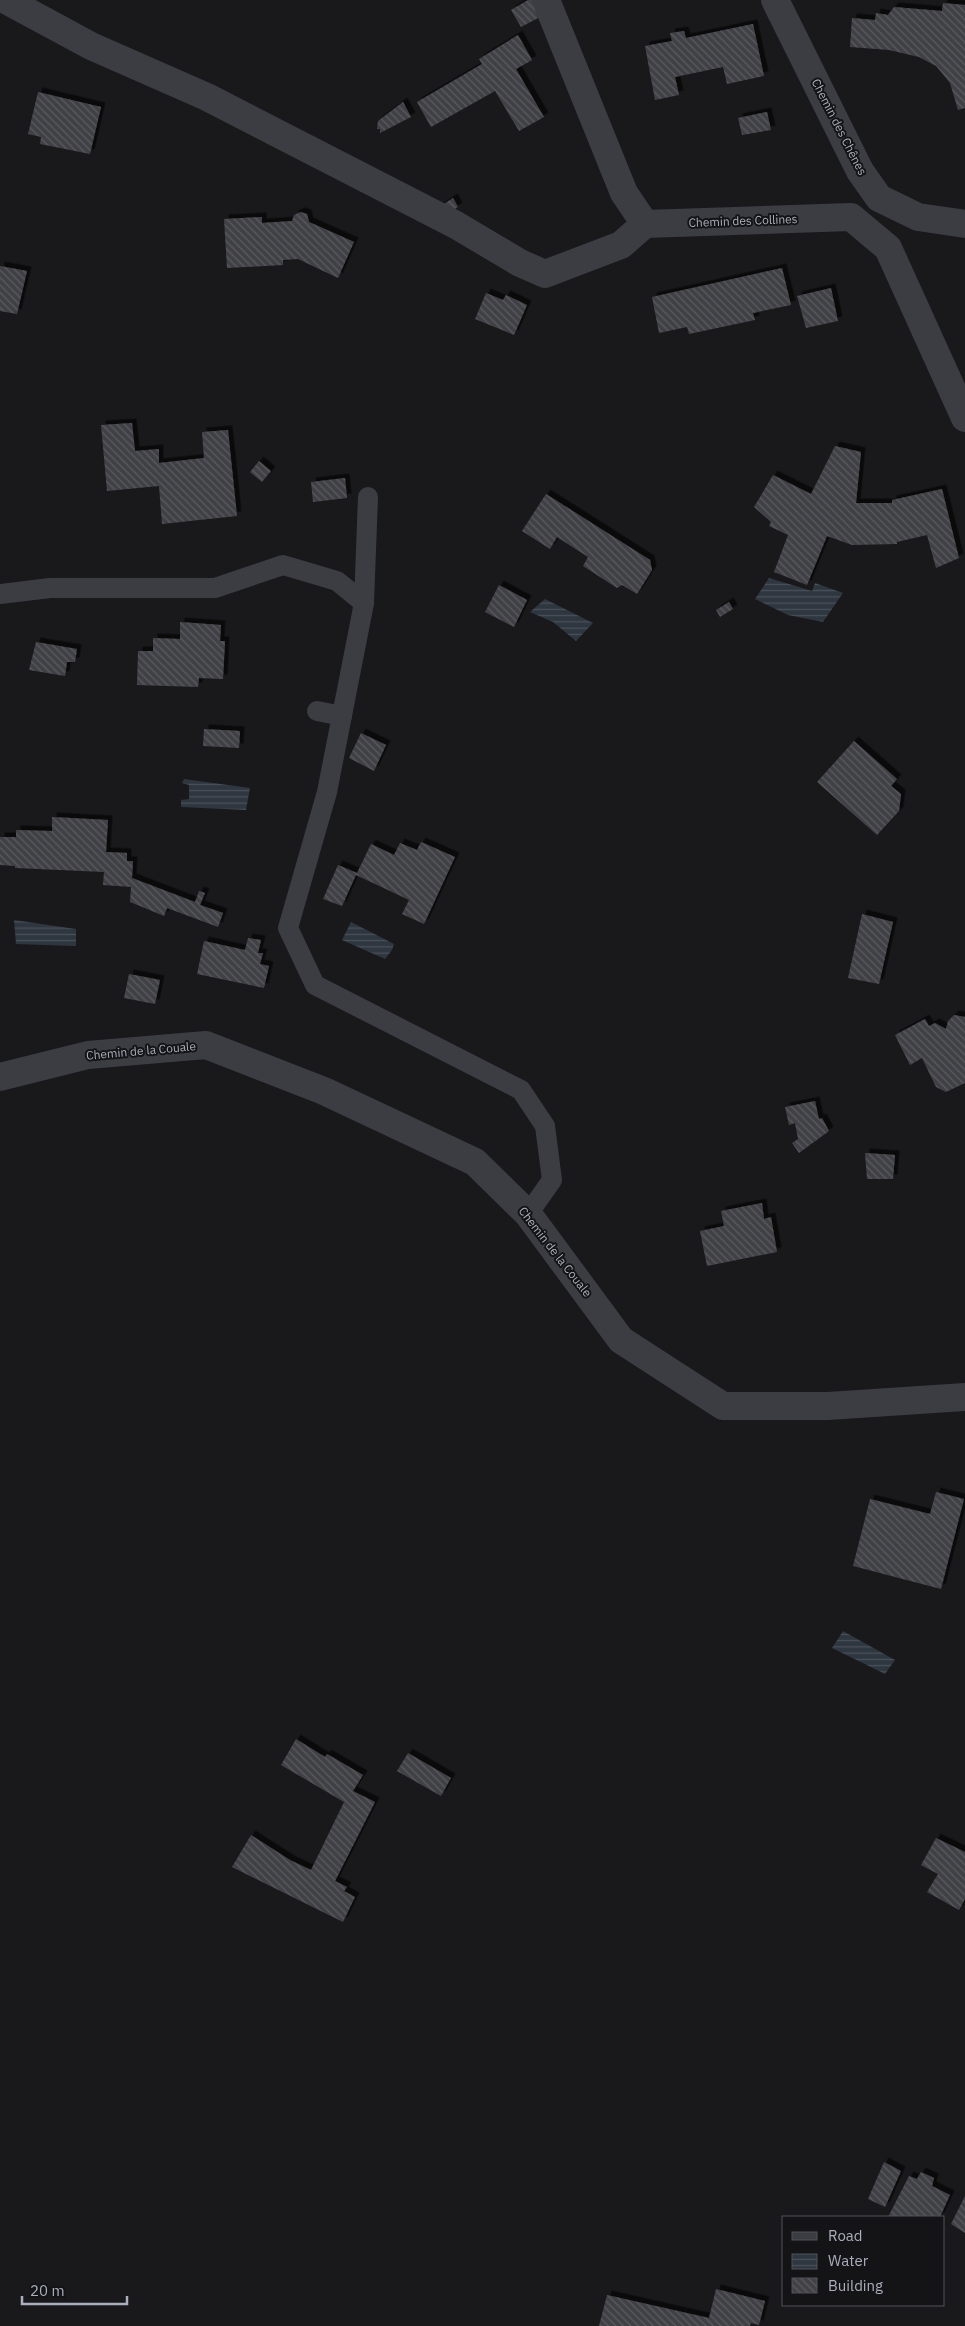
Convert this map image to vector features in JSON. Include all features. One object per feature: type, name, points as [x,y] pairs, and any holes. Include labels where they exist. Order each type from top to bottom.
[{"type":"street","points":[[6,0],[91,46],[207,96],[456,225],[520,263],[545,274],[621,245],[645,224],[624,193],[546,0]]},
{"type":"street","name":"Chemin des Chênes","points":[[775,0],[860,171],[879,198],[918,217],[965,224]]},
{"type":"street","name":"Chemin des Collines","points":[[645,224],[851,217],[888,248],[965,418]]},
{"type":"street","name":"Chemin de la Couale","points":[[0,1077],[88,1054],[206,1045],[324,1091],[475,1162],[528,1214],[622,1340],[723,1406],[828,1406],[965,1397]]},
{"type":"lane","points":[[368,497],[364,603],[326,792],[288,928],[315,984],[521,1090],[545,1126],[552,1180],[528,1214]]},
{"type":"lane","points":[[0,594],[50,588],[214,588],[283,565],[337,581],[364,603]]},
{"type":"lane","points":[[317,711],[342,716]]},
{"type":"water","points":[[769,578],[812,591],[815,583],[843,593],[823,622],[788,615],[755,599]]},
{"type":"water","points":[[545,599],[593,623],[576,641],[553,622],[530,612]]},
{"type":"water","points":[[184,779],[250,788],[246,810],[181,807],[181,800],[189,799],[189,785],[182,783]]},
{"type":"water","points":[[14,920],[76,929],[76,946],[16,944]]},
{"type":"water","points":[[351,922],[394,944],[385,959],[342,940]]},
{"type":"water","points":[[843,1631],[895,1660],[885,1674],[832,1648]]},
{"type":"building","points":[[528,0],[535,0],[540,17],[521,27],[511,10]]},
{"type":"building","points":[[943,3],[965,5],[965,108],[958,110],[950,83],[936,66],[919,57],[889,50],[850,47],[852,18],[875,20],[876,13],[888,15],[894,7],[942,11]]},
{"type":"building","points":[[753,24],[764,76],[727,84],[723,67],[675,77],[679,95],[655,100],[645,46],[672,41],[670,33],[684,31],[686,38]]},
{"type":"building","points":[[518,35],[532,60],[516,69],[544,117],[519,131],[495,91],[431,127],[417,102],[482,64],[479,59]]},
{"type":"building","points":[[38,92],[101,107],[90,154],[40,144],[41,137],[28,134]]},
{"type":"building","points":[[403,102],[411,117],[380,133],[380,129],[377,129],[378,121]]},
{"type":"building","points":[[767,112],[771,130],[742,135],[738,118]]},
{"type":"building","points":[[453,198],[458,207],[447,214],[438,208]]},
{"type":"building","points":[[300,212],[307,214],[309,222],[354,242],[338,278],[298,259],[283,260],[283,265],[227,268],[224,219],[262,217],[262,223],[292,221],[294,215]]},
{"type":"building","points":[[0,266],[27,271],[17,314],[0,311]]},
{"type":"building","points":[[782,268],[791,305],[753,313],[755,320],[689,334],[687,327],[659,333],[652,297]]},
{"type":"building","points":[[831,288],[838,321],[806,328],[797,296]]},
{"type":"building","points":[[486,293],[503,300],[506,295],[527,305],[514,335],[475,319]]},
{"type":"building","points":[[132,423],[135,451],[159,449],[159,463],[204,458],[202,432],[228,430],[237,516],[162,524],[159,486],[107,491],[101,425]]},
{"type":"building","points":[[835,446],[861,452],[856,503],[892,503],[892,500],[942,489],[959,558],[936,568],[927,535],[897,542],[897,544],[852,545],[827,536],[807,585],[774,572],[788,535],[769,526],[771,522],[754,507],[773,475],[811,494]]},
{"type":"building","points":[[259,461],[271,471],[262,482],[250,472]]},
{"type":"building","points":[[345,478],[347,498],[313,502],[311,482]]},
{"type":"building","points":[[546,494],[650,560],[652,570],[637,594],[622,585],[617,588],[583,566],[588,557],[557,537],[550,549],[522,531]]},
{"type":"building","points":[[499,585],[527,600],[514,627],[485,612]]},
{"type":"building","points":[[729,602],[733,609],[720,617],[716,610]]},
{"type":"building","points":[[180,622],[221,625],[220,641],[225,641],[223,679],[199,678],[198,687],[137,685],[138,651],[153,651],[153,638],[180,639]]},
{"type":"building","points":[[36,642],[77,649],[75,662],[67,662],[65,676],[29,670]]},
{"type":"building","points":[[204,729],[240,731],[239,748],[203,746]]},
{"type":"building","points":[[361,733],[386,745],[374,771],[349,758]]},
{"type":"building","points":[[854,741],[897,779],[891,786],[901,794],[899,811],[877,835],[817,782]]},
{"type":"building","points":[[52,817],[108,820],[106,852],[127,853],[127,861],[133,861],[132,878],[195,902],[199,891],[205,893],[200,905],[223,913],[218,927],[167,908],[164,916],[130,902],[131,887],[103,885],[104,872],[15,868],[15,866],[0,865],[0,837],[16,837],[16,830],[52,831]]},
{"type":"building","points":[[421,842],[455,857],[424,924],[402,914],[409,900],[356,875],[342,906],[323,899],[338,865],[357,873],[371,844],[394,855],[400,843],[417,850]]},
{"type":"building","points":[[862,914],[893,922],[879,984],[848,978]]},
{"type":"building","points":[[248,938],[261,940],[258,953],[263,953],[260,964],[269,966],[264,988],[197,974],[204,941],[245,950]]},
{"type":"building","points":[[129,974],[160,980],[155,1004],[124,998]]},
{"type":"building","points":[[954,1015],[965,1017],[965,1083],[946,1092],[936,1087],[922,1058],[910,1065],[895,1035],[925,1019],[929,1026],[935,1023],[946,1029],[948,1021]]},
{"type":"building","points":[[815,1101],[819,1119],[822,1118],[829,1131],[799,1153],[792,1143],[798,1139],[795,1123],[789,1125],[785,1107]]},
{"type":"building","points":[[865,1153],[895,1155],[893,1179],[867,1179]]},
{"type":"building","points":[[762,1203],[764,1219],[771,1217],[777,1252],[707,1266],[700,1231],[724,1226],[721,1211]]},
{"type":"building","points":[[936,1492],[964,1499],[941,1589],[853,1566],[870,1499],[930,1514]]},
{"type":"building","points":[[296,1739],[325,1757],[327,1754],[363,1775],[353,1791],[375,1802],[335,1881],[347,1887],[344,1891],[355,1897],[343,1922],[232,1867],[251,1835],[290,1860],[311,1870],[344,1802],[281,1765]]},
{"type":"building","points":[[408,1753],[451,1778],[441,1796],[397,1771]]},
{"type":"building","points":[[936,1838],[965,1852],[965,1899],[959,1910],[927,1892],[938,1874],[921,1865]]},
{"type":"building","points":[[884,2162],[901,2171],[885,2207],[868,2199]]},
{"type":"building","points":[[921,2172],[934,2178],[932,2186],[950,2195],[940,2216],[889,2216],[909,2176],[917,2179]]},
{"type":"building","points":[[965,2196],[965,2233],[951,2224]]},
{"type":"building","points":[[716,2289],[765,2301],[759,2325],[751,2323],[750,2326],[599,2326],[607,2295],[709,2318]]}]
